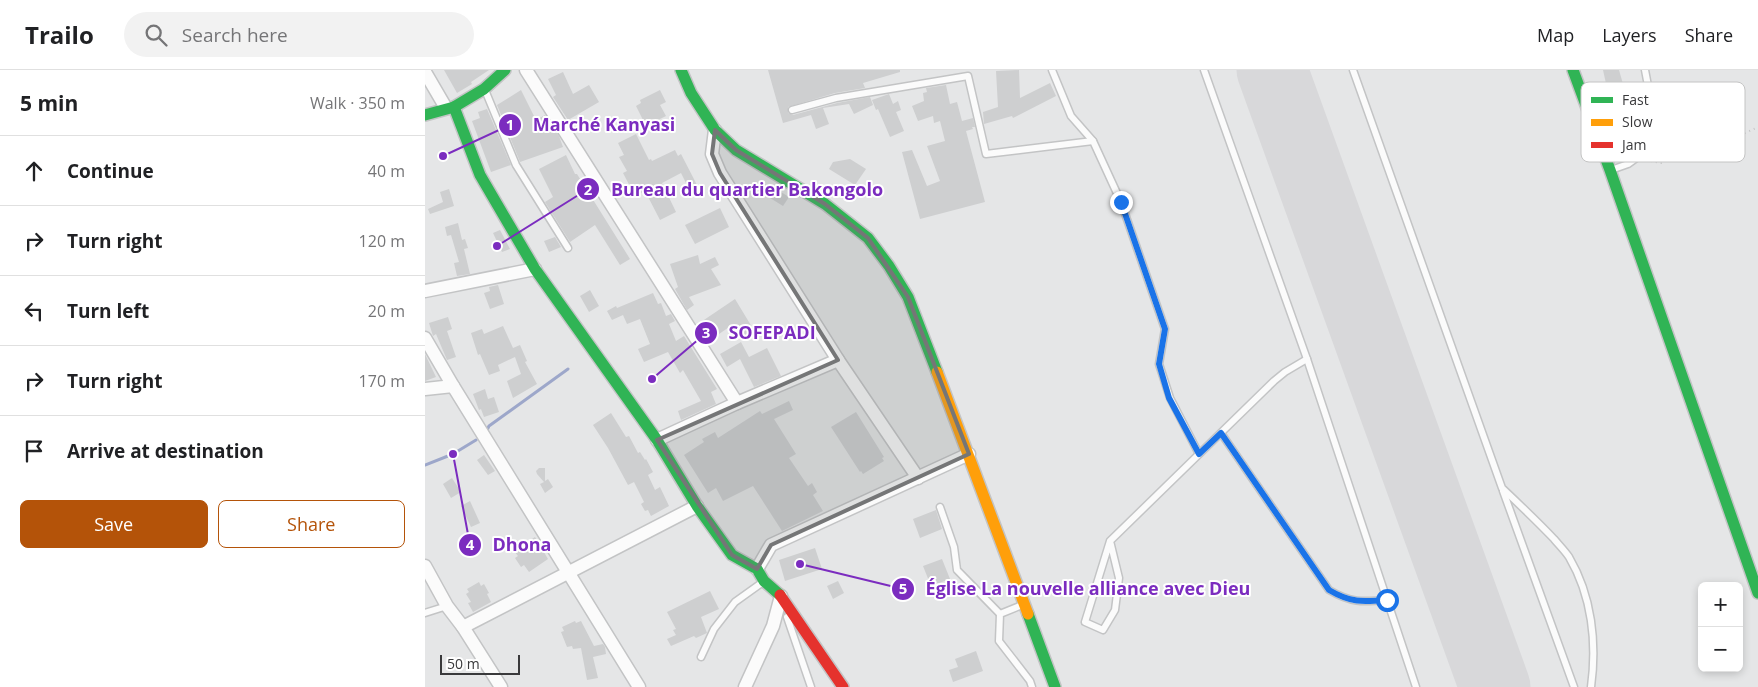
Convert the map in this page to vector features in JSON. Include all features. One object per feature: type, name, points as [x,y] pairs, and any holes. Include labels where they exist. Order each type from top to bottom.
[{"type":"street","points":[[425,115],[450,107],[484,89],[505,70]]},
{"type":"street","points":[[526,70],[737,403]]},
{"type":"street","points":[[681,70],[691,93],[715,130],[736,150],[825,204],[867,238],[889,266],[908,297],[969,454],[1023,605],[1055,687]]},
{"type":"street","points":[[1573,70],[1581,92]]},
{"type":"street","points":[[425,72],[450,107],[480,175],[535,269],[657,440],[697,506],[731,555],[757,570],[765,581],[781,596],[843,687]]},
{"type":"street","points":[[715,130],[712,154],[720,173],[838,360],[918,478]]},
{"type":"street","points":[[1607,162],[1758,593]]},
{"type":"street","points":[[425,291],[535,269]]},
{"type":"street","points":[[425,338],[639,687]]},
{"type":"street","points":[[657,440],[737,403],[838,360]]},
{"type":"street","points":[[425,388],[453,386]]},
{"type":"street","points":[[757,570],[771,545],[969,454]]},
{"type":"street","points":[[463,627],[697,506]]},
{"type":"street","points":[[425,566],[447,606],[463,627],[501,687]]},
{"type":"street","points":[[745,687],[773,626],[781,596]]},
{"type":"lane","points":[[1051,70],[1071,116],[1093,141],[1121,202],[1165,329],[1159,364],[1169,398],[1199,454]]},
{"type":"lane","points":[[1204,70],[1307,359],[1416,687]]},
{"type":"lane","points":[[1353,70],[1574,687]]},
{"type":"lane","points":[[792,110],[836,98],[968,76],[986,154],[1093,141]]},
{"type":"lane","points":[[484,89],[516,165],[568,248]]},
{"type":"lane","points":[[1610,170],[1631,162]]},
{"type":"lane","points":[[1110,541],[1119,578],[1115,610],[1103,630],[1085,622],[1110,541],[1274,381],[1307,359]]},
{"type":"lane","points":[[1221,433],[1329,590],[1344,599],[1363,602],[1387,600]]},
{"type":"lane","points":[[1502,488],[1568,555],[1577,574],[1587,601],[1593,631],[1594,657],[1591,687]]},
{"type":"lane","points":[[940,507],[954,547],[957,570],[1000,614],[999,641],[1030,681],[1032,687]]},
{"type":"lane","points":[[701,657],[714,629],[735,602],[765,581]]},
{"type":"lane","points":[[781,596],[811,687]]},
{"type":"lane","points":[[1000,614],[1023,605]]},
{"type":"lane","points":[[425,613],[447,606]]},
{"type":"path","points":[[1745,133],[1758,127]]},
{"type":"path","points":[[1628,164],[1637,162]]},
{"type":"highlighted area","points":[[715,130],[736,150],[825,204],[868,238],[908,297],[969,454],[771,545],[757,569],[732,555],[657,440],[838,360],[720,173],[712,154]]},
{"type":"building","points":[[444,70],[489,70],[457,93]]},
{"type":"building","points":[[768,70],[900,70],[900,72],[863,83],[865,88],[835,93],[788,107],[788,113],[793,115],[837,103],[870,97],[873,105],[854,114],[849,104],[823,108],[829,124],[816,129],[811,115],[783,123]]},
{"type":"building","points":[[1019,70],[1020,98],[1050,83],[1056,96],[1013,118],[1012,116],[984,124],[983,112],[998,107],[996,71]]},
{"type":"building","points":[[1603,70],[1619,70],[1622,82],[1606,82]]},
{"type":"building","points":[[563,72],[573,94],[589,85],[599,102],[568,120],[553,97],[556,95],[548,79]]},
{"type":"building","points":[[946,85],[950,104],[957,102],[962,121],[973,118],[975,127],[966,131],[985,202],[920,219],[902,152],[912,150],[927,186],[940,181],[927,146],[945,141],[940,121],[934,123],[933,116],[918,121],[912,106],[924,101],[923,93],[927,92],[926,88]]},
{"type":"building","points":[[521,90],[536,120],[545,115],[559,136],[563,147],[520,162],[497,105]]},
{"type":"building","points":[[660,90],[666,102],[660,105],[666,116],[646,126],[636,106],[641,103],[640,100]]},
{"type":"building","points":[[889,94],[893,104],[898,101],[901,110],[896,112],[904,131],[890,137],[872,100]]},
{"type":"building","points":[[487,109],[511,165],[491,172],[472,121],[480,118],[478,112]]},
{"type":"building","points":[[636,134],[649,160],[651,159],[652,161],[675,150],[678,156],[681,154],[697,185],[689,189],[681,173],[662,183],[676,212],[660,220],[645,191],[635,196],[623,173],[627,171],[619,157],[624,155],[618,143]]},
{"type":"building","points":[[566,155],[575,174],[577,174],[630,259],[620,265],[595,225],[570,242],[545,202],[553,197],[539,169]]},
{"type":"building","points":[[850,159],[866,169],[855,185],[829,169],[833,162]]},
{"type":"building","points":[[768,184],[789,197],[783,206],[762,193]]},
{"type":"building","points":[[449,189],[454,206],[430,214],[428,209],[443,202],[440,192]]},
{"type":"building","points":[[720,208],[729,227],[695,244],[685,225]]},
{"type":"building","points":[[458,223],[462,240],[465,239],[468,248],[464,249],[470,274],[457,276],[454,263],[459,262],[451,235],[447,236],[445,227]]},
{"type":"building","points":[[500,230],[510,249],[502,252],[493,233]]},
{"type":"building","points":[[555,237],[561,247],[549,252],[544,241]]},
{"type":"building","points":[[698,255],[700,264],[715,257],[719,265],[711,269],[721,285],[689,297],[694,305],[687,310],[675,289],[678,287],[670,264]]},
{"type":"building","points":[[498,285],[504,304],[490,309],[484,293],[490,291],[489,287]]},
{"type":"building","points":[[590,290],[599,306],[589,312],[580,296]]},
{"type":"building","points":[[653,293],[658,304],[661,303],[666,316],[671,314],[675,321],[669,324],[676,341],[684,336],[717,389],[711,392],[716,404],[681,420],[678,411],[701,401],[683,370],[680,373],[668,352],[644,362],[638,349],[650,344],[640,319],[627,324],[623,315],[612,320],[607,311]]},
{"type":"building","points":[[735,299],[755,332],[741,340],[732,325],[709,341],[698,324]]},
{"type":"building","points":[[448,317],[452,329],[447,331],[456,357],[447,360],[436,334],[433,336],[429,323]]},
{"type":"building","points":[[503,326],[513,348],[520,345],[527,361],[525,362],[537,384],[513,398],[507,381],[521,374],[515,357],[498,365],[500,371],[489,375],[480,354],[478,355],[471,333],[482,329],[484,334]]},
{"type":"building","points":[[741,342],[749,357],[767,348],[781,376],[754,387],[740,359],[727,367],[720,354]]},
{"type":"building","points":[[425,354],[436,377],[425,381]]},
{"type":"building","points":[[485,389],[488,399],[494,397],[499,412],[484,417],[473,394]]},
{"type":"building","points":[[789,401],[793,410],[774,419],[796,454],[789,458],[808,486],[812,483],[817,492],[813,495],[823,511],[782,531],[753,486],[723,501],[716,488],[708,493],[684,455],[704,442],[702,439],[715,432],[718,438],[760,411],[762,414]]},
{"type":"building","points":[[856,412],[884,457],[882,458],[884,461],[863,474],[831,427]]},
{"type":"building","points":[[611,413],[626,437],[629,436],[638,453],[640,452],[646,459],[653,472],[648,475],[655,490],[660,487],[669,506],[651,516],[648,510],[645,511],[641,504],[644,502],[634,482],[628,485],[593,425]]},
{"type":"building","points":[[484,455],[495,471],[488,475],[477,460]]},
{"type":"building","points":[[539,468],[545,468],[545,481],[548,479],[553,487],[545,493],[540,484],[544,482],[536,471]]},
{"type":"building","points":[[452,478],[461,492],[451,498],[443,484]]},
{"type":"building","points":[[470,501],[480,523],[471,527],[461,506]]},
{"type":"building","points":[[936,510],[942,529],[920,538],[913,519]]},
{"type":"building","points":[[535,537],[548,559],[529,572],[524,565],[521,567],[515,558],[518,556],[514,551]]},
{"type":"building","points":[[815,548],[822,569],[785,581],[779,560]]},
{"type":"building","points":[[942,559],[950,579],[931,586],[923,566]]},
{"type":"building","points":[[838,581],[844,593],[833,599],[827,586]]},
{"type":"building","points":[[479,582],[481,586],[484,584],[491,602],[473,612],[468,603],[471,602],[466,594],[469,592],[467,589]]},
{"type":"building","points":[[710,591],[719,609],[701,617],[707,633],[696,638],[694,636],[671,646],[667,639],[676,635],[673,630],[676,629],[667,612]]},
{"type":"building","points":[[575,621],[576,623],[581,621],[594,646],[603,644],[605,647],[606,654],[593,657],[598,678],[587,680],[581,648],[573,649],[572,646],[567,647],[561,632],[564,631],[562,627]]},
{"type":"building","points":[[976,651],[983,671],[953,682],[949,670],[958,667],[955,659]]},
{"type":"waterway","points":[[486,432],[489,426],[568,369]]},
{"type":"waterway","points":[[425,465],[453,454],[476,440]]},
{"type":"runway","points":[[1272,70],[1495,687]]},
{"type":"traffic: fast","points":[[425,115],[454,107],[484,89],[505,70]]},
{"type":"traffic: fast","points":[[681,70],[691,93],[715,130],[736,150],[825,204],[868,238],[889,266],[908,297],[937,372]]},
{"type":"traffic: fast","points":[[1573,70],[1581,92]]},
{"type":"traffic: fast","points":[[454,107],[480,175],[535,269],[657,440],[697,506],[732,555],[757,569],[764,581],[780,595]]},
{"type":"traffic: fast","points":[[1607,162],[1758,593]]},
{"type":"traffic: fast","points":[[1028,614],[1055,687]]},
{"type":"traffic: slow","points":[[937,372],[1028,614]]},
{"type":"traffic: jam","points":[[780,595],[843,687]]},
{"type":"place","name":"Marché Kanyasi","points":[[443,156]]},
{"type":"place","name":"Bureau du quartier Bakongolo","points":[[497,246]]},
{"type":"place","name":"SOFEPADI","points":[[652,379]]},
{"type":"place","name":"Dhona","points":[[453,454]]},
{"type":"place","name":"Église La nouvelle alliance avec Dieu","points":[[800,564]]},
{"type":"route","points":[[1121,202],[1165,329],[1159,364],[1169,398],[1199,454],[1221,433],[1329,590],[1344,599],[1363,602],[1387,600]]}]
